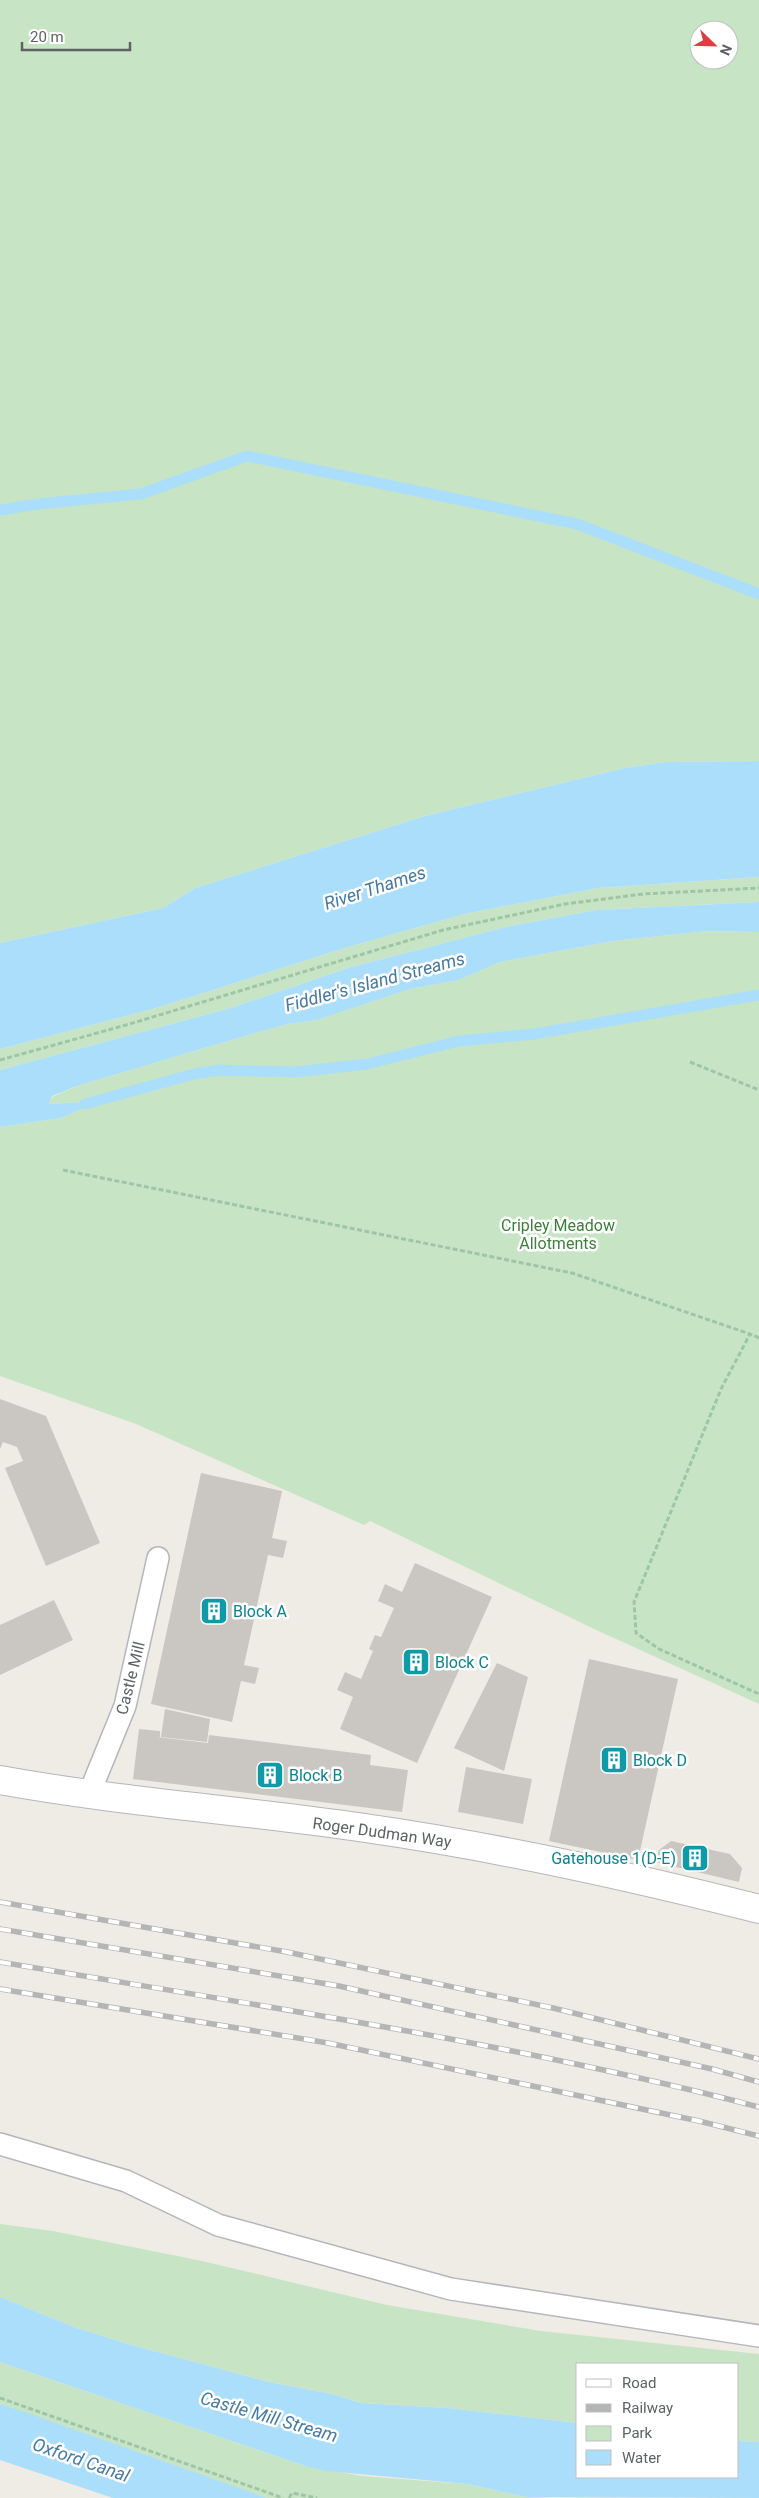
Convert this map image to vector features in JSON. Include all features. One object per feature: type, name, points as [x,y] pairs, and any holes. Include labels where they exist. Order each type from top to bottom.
[{"type":"street","name":"Roger Dudman Way","points":[[0,1780],[89,1794],[363,1827],[513,1852],[650,1881],[759,1909]]},
{"type":"lane","name":"Castle Mill","points":[[89,1794],[125,1706],[158,1558]]},
{"type":"lane","points":[[0,2144],[126,2181],[218,2225],[451,2289],[759,2336]]},
{"type":"path","points":[[0,1060],[126,1025],[443,930],[575,903],[643,894],[759,888]]},
{"type":"path","points":[[690,1062],[759,1090]]},
{"type":"path","points":[[63,1170],[572,1272],[759,1338]]},
{"type":"path","points":[[750,1334],[721,1389],[634,1602],[636,1633],[659,1649],[759,1694]]},
{"type":"path","points":[[0,2398],[284,2498]]},
{"type":"path","points":[[290,2498],[292,2492],[317,2498]]},
{"type":"green space","points":[[0,0],[759,0],[759,761],[666,762],[625,768],[425,816],[195,888],[163,908],[0,943]]},
{"type":"green space","points":[[759,877],[759,902],[596,910],[506,927],[348,968],[231,1008],[0,1070],[0,1049],[156,1008],[348,947],[464,914],[598,888]]},
{"type":"green space","name":"Cripley Meadow Allotments","points":[[708,931],[759,932],[759,1704],[594,1629],[370,1521],[364,1525],[136,1424],[0,1376],[0,1127],[61,1118],[97,1101],[49,1104],[52,1097],[80,1085],[255,1033],[288,1024],[317,1020],[410,989],[459,980],[500,962],[613,941]]},
{"type":"green space","points":[[0,2224],[53,2231],[202,2261],[387,2305],[541,2331],[759,2354],[759,2442],[739,2441],[739,2363],[576,2363],[576,2423],[448,2408],[361,2403],[332,2394],[269,2382],[128,2344],[77,2328],[0,2297]]},
{"type":"green space","points":[[0,2362],[305,2466],[362,2476],[468,2484],[526,2497],[550,2498],[267,2498],[0,2404]]},
{"type":"water","name":"River Thames","points":[[759,761],[759,877],[598,888],[464,914],[348,947],[156,1008],[0,1049],[0,943],[163,908],[195,888],[425,816],[625,768],[666,762]]},
{"type":"water","name":"Fiddler's Island Streams","points":[[759,902],[759,932],[708,931],[613,941],[500,962],[459,980],[410,989],[317,1020],[288,1024],[255,1033],[80,1085],[52,1096],[49,1104],[99,1101],[61,1118],[0,1127],[0,1070],[231,1008],[348,968],[506,927],[596,910]]},
{"type":"water","name":"Castle Mill Stream","points":[[0,2297],[77,2328],[128,2344],[269,2382],[332,2394],[361,2403],[448,2408],[576,2423],[576,2478],[739,2478],[739,2441],[759,2442],[759,2498],[526,2497],[468,2484],[326,2471],[305,2466],[0,2362]]},
{"type":"water","name":"Oxford Canal","points":[[0,2404],[267,2498],[113,2498],[0,2460]]},
{"type":"building","points":[[0,1399],[46,1416],[100,1543],[46,1566],[5,1468],[23,1461],[17,1447],[3,1442],[0,1449]]},
{"type":"building","name":"Block A","points":[[201,1473],[282,1491],[272,1538],[287,1541],[283,1558],[268,1555],[244,1665],[259,1668],[255,1684],[241,1681],[232,1722],[151,1704]]},
{"type":"building","name":"Block C","points":[[415,1563],[492,1597],[417,1763],[340,1729],[353,1697],[337,1690],[345,1672],[361,1679],[373,1651],[369,1649],[375,1635],[381,1637],[394,1608],[378,1601],[385,1584],[402,1592]]},
{"type":"building","points":[[54,1600],[73,1640],[0,1675],[0,1625]]},
{"type":"building","name":"Block D","points":[[589,1659],[678,1679],[638,1860],[549,1841]]},
{"type":"building","points":[[497,1663],[528,1677],[504,1771],[454,1748]]},
{"type":"building","points":[[165,1709],[210,1719],[207,1742],[161,1737]]},
{"type":"building","name":"Block B","points":[[139,1729],[160,1731],[160,1737],[157,1737],[208,1743],[209,1735],[371,1755],[370,1765],[408,1770],[402,1812],[133,1779]]},
{"type":"building","points":[[466,1767],[532,1779],[523,1824],[458,1812]]},
{"type":"building","name":"Gatehouse 1(D-E)","points":[[671,1841],[730,1854],[742,1868],[739,1882],[655,1862],[659,1850]]},
{"type":"waterway","points":[[0,510],[38,504],[141,494],[247,456],[577,524],[759,594]]},
{"type":"waterway","points":[[85,1104],[194,1074],[220,1070],[296,1072],[367,1064],[459,1041],[534,1034],[759,995]]},
{"type":"railway","points":[[0,1902],[287,1952],[553,2008],[759,2059]]},
{"type":"railway","points":[[0,1929],[339,1986],[712,2069],[759,2082]]},
{"type":"railway","points":[[0,1962],[381,2026],[476,2044],[571,2063],[759,2107]]},
{"type":"railway","points":[[0,1989],[328,2043],[699,2121],[759,2136]]},
{"type":"place","name":"Block A","points":[[214,1611]]},
{"type":"place","name":"Block C","points":[[416,1662]]},
{"type":"place","name":"Block D","points":[[614,1760]]},
{"type":"place","name":"Block B","points":[[270,1775]]},
{"type":"place","name":"Gatehouse 1(D-E)","points":[[695,1858]]}]
